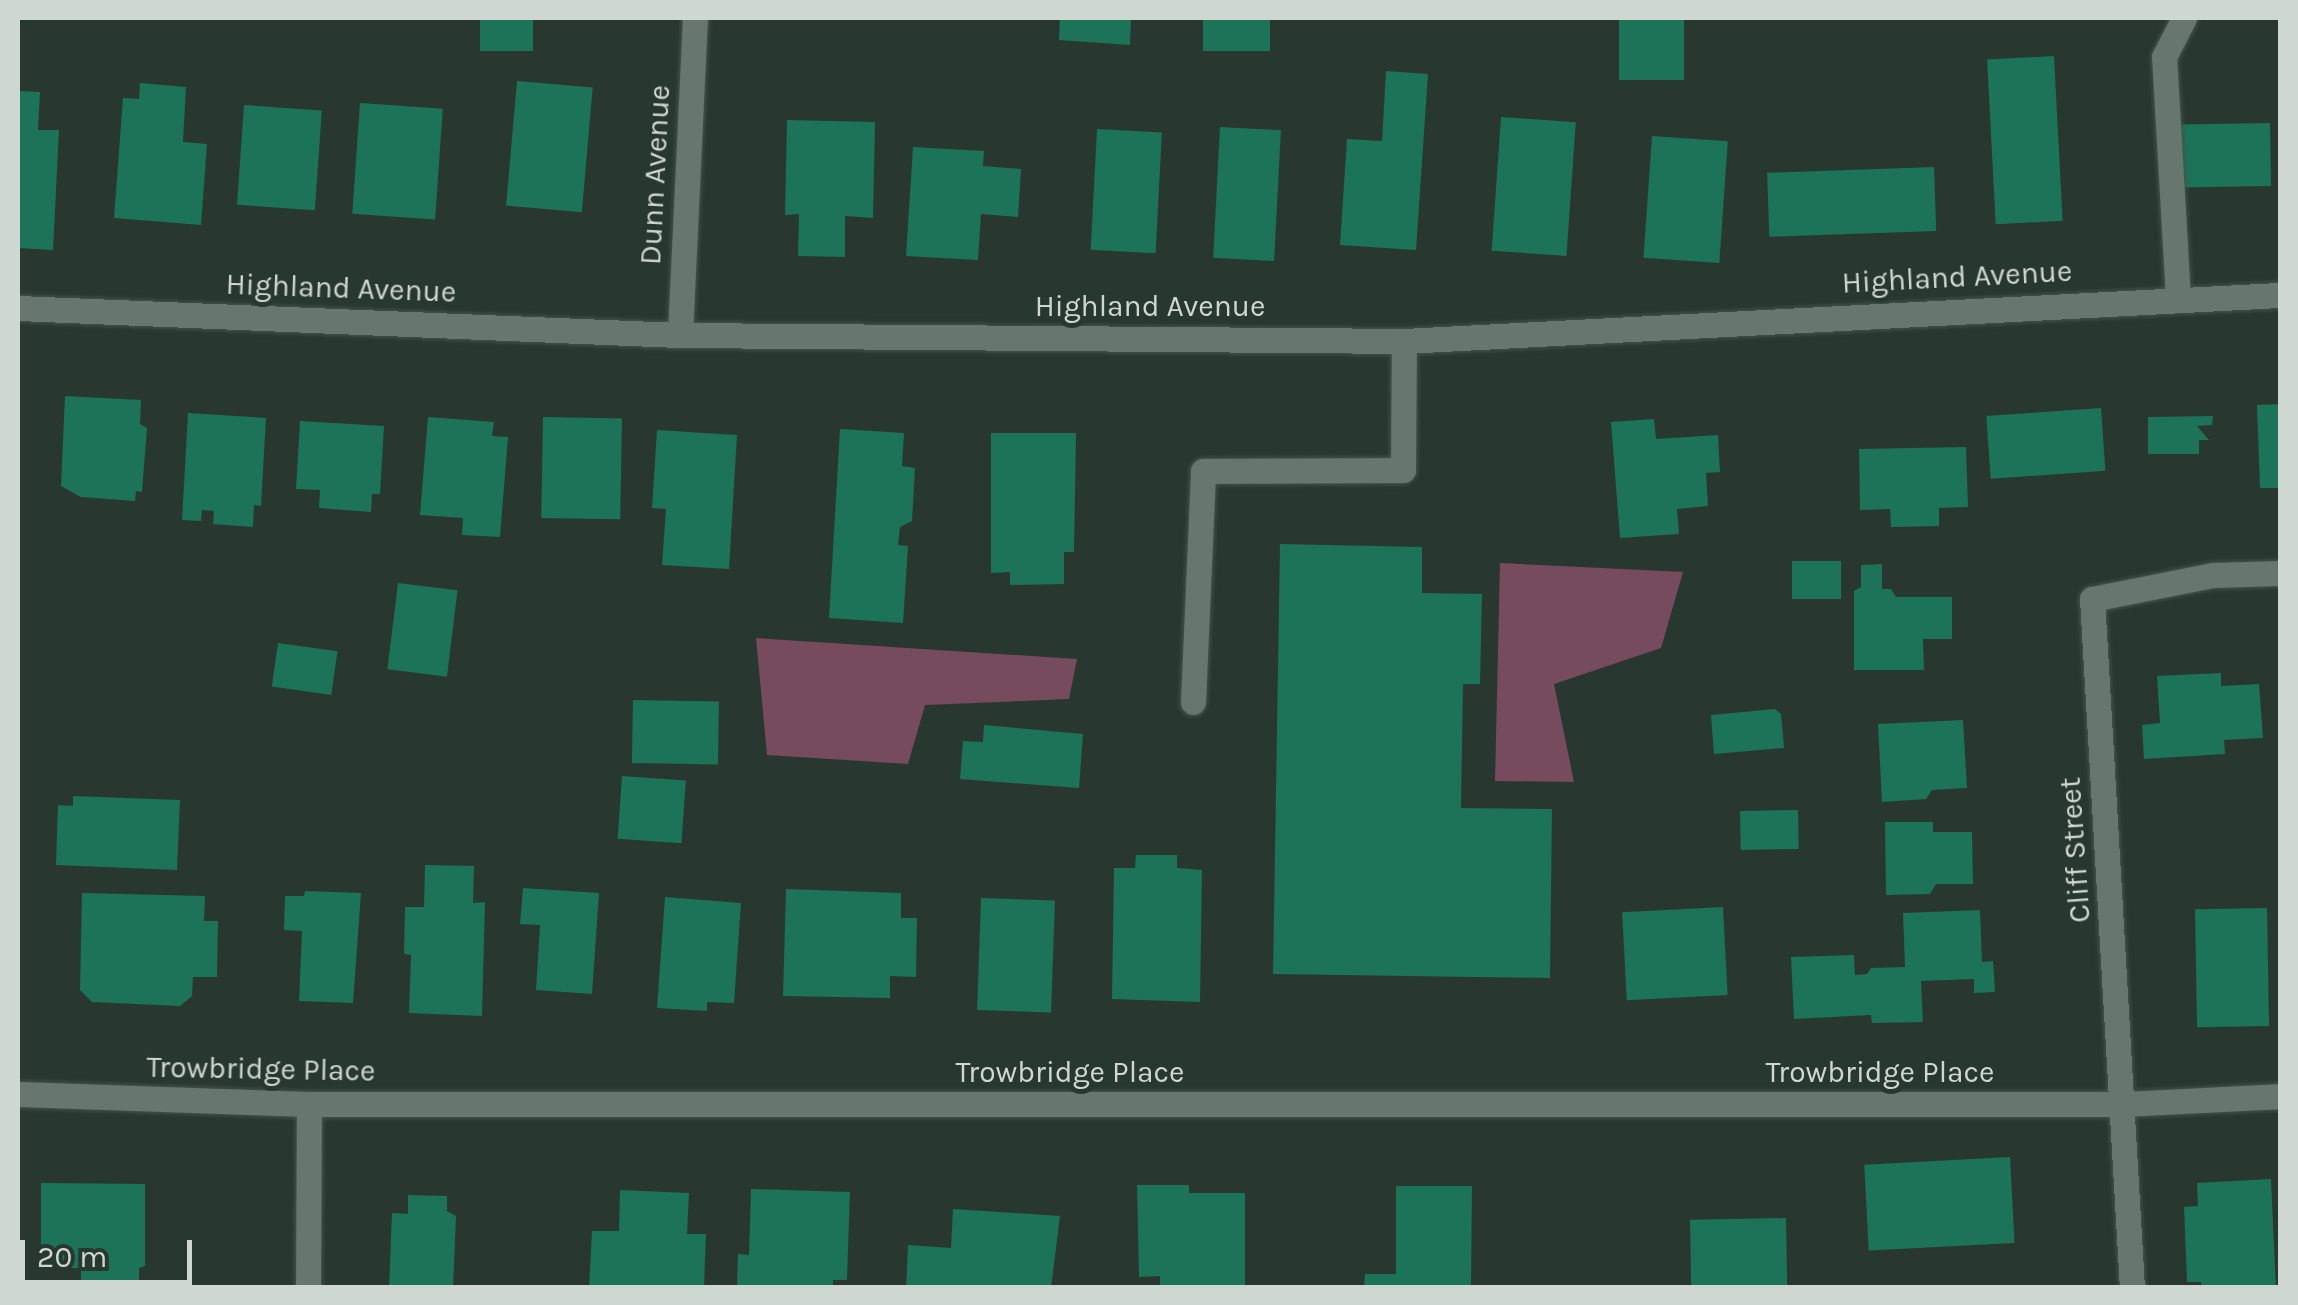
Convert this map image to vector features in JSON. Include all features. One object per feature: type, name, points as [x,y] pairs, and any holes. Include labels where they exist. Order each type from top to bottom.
[{"type":"street","name":"Dunn Avenue","points":[[680,335],[695,18]]},
{"type":"street","points":[[2178,298],[2164,57],[2184,18]]},
{"type":"street","name":"Highland Avenue","points":[[18,308],[680,335],[1404,341],[2280,295]]},
{"type":"street","points":[[1193,702],[1203,472],[1403,470],[1404,341]]},
{"type":"street","name":"Cliff Street","points":[[2132,1288],[2092,599],[2213,575],[2280,573]]},
{"type":"street","name":"Trowbridge Place","points":[[18,1094],[309,1104],[2124,1104],[2280,1096]]},
{"type":"street","points":[[308,1288],[309,1104]]},
{"type":"shaded area","points":[[1500,563],[1683,572],[1661,648],[1554,684],[1574,782],[1495,781]]},
{"type":"shaded area","points":[[756,638],[1077,659],[1069,699],[925,705],[908,764],[767,755]]},
{"type":"building","points":[[480,18],[533,18],[533,51],[480,51]]},
{"type":"building","points":[[1060,18],[1131,18],[1130,45],[1059,40]]},
{"type":"building","points":[[1203,18],[1270,18],[1270,51],[1203,51]]},
{"type":"building","points":[[1619,18],[1684,18],[1684,80],[1619,80]]},
{"type":"building","points":[[2054,56],[2063,221],[1996,224],[1987,60]]},
{"type":"building","points":[[1386,71],[1428,74],[1416,250],[1340,245],[1347,139],[1382,141]]},
{"type":"building","points":[[517,81],[593,88],[582,212],[506,206]]},
{"type":"building","points":[[140,83],[186,87],[183,142],[207,144],[201,225],[114,218],[123,98],[139,99]]},
{"type":"building","points":[[18,91],[40,92],[38,130],[59,130],[53,250],[18,248]]},
{"type":"building","points":[[360,103],[443,109],[435,220],[352,214]]},
{"type":"building","points":[[244,105],[322,110],[315,210],[237,205]]},
{"type":"building","points":[[1501,117],[1576,122],[1566,256],[1492,251]]},
{"type":"building","points":[[787,120],[875,122],[873,218],[845,216],[845,257],[798,256],[799,214],[785,215]]},
{"type":"building","points":[[2270,123],[2271,186],[2180,188],[2179,125]]},
{"type":"building","points":[[1220,127],[1281,130],[1274,261],[1213,258]]},
{"type":"building","points":[[1097,129],[1162,132],[1156,253],[1091,250]]},
{"type":"building","points":[[1652,136],[1728,141],[1719,263],[1643,258]]},
{"type":"building","points":[[913,147],[984,151],[983,166],[1021,169],[1018,217],[981,214],[978,260],[906,256]]},
{"type":"building","points":[[1934,167],[1936,231],[1769,237],[1767,173]]},
{"type":"building","points":[[65,396],[141,400],[140,424],[147,428],[142,492],[136,491],[135,501],[81,497],[61,486]]},
{"type":"building","points":[[2280,404],[2280,488],[2260,488],[2257,405]]},
{"type":"building","points":[[2101,408],[2105,471],[1991,479],[1986,416]]},
{"type":"building","points":[[188,413],[266,418],[261,506],[254,505],[253,527],[213,524],[214,511],[202,510],[201,521],[182,520]]},
{"type":"building","points":[[2213,416],[2212,425],[2197,426],[2209,440],[2199,440],[2199,454],[2148,454],[2148,417]]},
{"type":"building","points":[[428,417],[494,422],[492,436],[508,437],[500,537],[462,535],[463,518],[420,515]]},
{"type":"building","points":[[543,417],[622,418],[620,519],[541,518]]},
{"type":"building","points":[[1654,419],[1656,439],[1718,435],[1720,472],[1706,473],[1708,506],[1677,509],[1679,534],[1620,538],[1611,422]]},
{"type":"building","points":[[300,421],[384,426],[380,494],[372,494],[371,512],[319,508],[320,490],[296,489]]},
{"type":"building","points":[[840,429],[904,433],[902,466],[915,468],[912,521],[900,527],[898,545],[908,546],[903,623],[829,618]]},
{"type":"building","points":[[657,430],[737,435],[729,569],[662,565],[666,509],[652,508]]},
{"type":"building","points":[[991,433],[1076,433],[1074,552],[1064,552],[1064,584],[1010,585],[1010,572],[991,573]]},
{"type":"building","points":[[1966,447],[1968,507],[1939,508],[1939,526],[1891,527],[1890,509],[1860,510],[1859,449]]},
{"type":"building","points":[[1280,544],[1422,547],[1422,593],[1482,594],[1480,684],[1463,684],[1461,808],[1552,809],[1550,978],[1273,974]]},
{"type":"building","points":[[1792,561],[1841,561],[1841,599],[1792,599]]},
{"type":"building","points":[[1882,564],[1882,589],[1891,589],[1896,597],[1952,597],[1952,639],[1923,639],[1924,670],[1854,670],[1854,591],[1861,587],[1861,565]]},
{"type":"building","points":[[398,583],[458,590],[447,677],[387,669]]},
{"type":"building","points":[[278,643],[337,651],[331,695],[272,687]]},
{"type":"building","points":[[2221,673],[2221,686],[2259,684],[2263,738],[2224,740],[2225,754],[2144,759],[2142,725],[2160,723],[2157,676]]},
{"type":"building","points":[[633,700],[719,702],[718,764],[632,763]]},
{"type":"building","points":[[1775,709],[1781,714],[1784,748],[1714,754],[1711,715]]},
{"type":"building","points":[[1963,720],[1967,788],[1932,790],[1926,799],[1882,802],[1878,724]]},
{"type":"building","points":[[984,725],[1083,734],[1079,788],[960,779],[963,741],[983,742]]},
{"type":"building","points":[[622,776],[686,780],[681,843],[618,839]]},
{"type":"building","points":[[73,796],[180,800],[177,870],[56,865],[58,805],[73,806]]},
{"type":"building","points":[[1798,810],[1799,849],[1741,850],[1740,811]]},
{"type":"building","points":[[1885,822],[1933,822],[1933,832],[1972,832],[1973,884],[1936,884],[1930,894],[1886,895]]},
{"type":"building","points":[[1136,855],[1177,855],[1177,868],[1202,870],[1200,1002],[1112,999],[1114,868],[1135,868]]},
{"type":"building","points":[[425,865],[474,866],[473,903],[485,902],[482,1016],[409,1013],[411,955],[404,954],[405,907],[424,907]]},
{"type":"building","points":[[523,888],[599,893],[592,994],[536,990],[540,925],[520,924]]},
{"type":"building","points":[[786,889],[901,893],[901,918],[917,918],[916,977],[890,976],[890,998],[783,996]]},
{"type":"building","points":[[305,891],[361,893],[353,1003],[299,1001],[302,931],[284,930],[285,896],[304,896]]},
{"type":"building","points":[[82,893],[205,896],[204,921],[218,921],[217,977],[193,977],[192,996],[180,1006],[92,1002],[80,990]]},
{"type":"building","points":[[665,897],[741,903],[734,1003],[707,1002],[707,1011],[657,1008]]},
{"type":"building","points":[[981,898],[1055,901],[1051,1013],[977,1010]]},
{"type":"building","points":[[1723,907],[1728,995],[1627,1000],[1622,912]]},
{"type":"building","points":[[2267,908],[2269,1026],[2197,1027],[2195,909]]},
{"type":"building","points":[[1980,910],[1982,962],[1993,961],[1995,992],[1974,993],[1974,979],[1921,981],[1923,1022],[1872,1023],[1871,1015],[1794,1019],[1791,957],[1854,955],[1855,975],[1867,974],[1871,968],[1905,967],[1903,913]]},
{"type":"building","points":[[2010,1157],[2015,1243],[1869,1251],[1864,1165]]},
{"type":"building","points":[[2271,1179],[2276,1288],[2201,1288],[2201,1282],[2187,1282],[2184,1207],[2198,1206],[2197,1183]]},
{"type":"building","points":[[41,1183],[145,1184],[145,1266],[139,1268],[139,1288],[81,1288],[81,1268],[41,1268]]},
{"type":"building","points":[[1137,1185],[1189,1185],[1189,1193],[1245,1193],[1245,1288],[1160,1288],[1160,1276],[1139,1277]]},
{"type":"building","points":[[1396,1186],[1472,1186],[1471,1288],[1364,1288],[1365,1274],[1396,1274]]},
{"type":"building","points":[[751,1189],[850,1192],[847,1280],[833,1280],[833,1288],[737,1288],[738,1254],[749,1255]]},
{"type":"building","points":[[620,1190],[689,1193],[687,1234],[706,1234],[704,1288],[589,1288],[592,1231],[619,1231]]},
{"type":"building","points":[[408,1195],[447,1196],[447,1211],[456,1216],[453,1288],[389,1288],[392,1213],[408,1214]]},
{"type":"building","points":[[953,1209],[1060,1216],[1051,1288],[906,1288],[908,1245],[951,1248]]},
{"type":"building","points":[[1786,1218],[1787,1288],[1691,1288],[1690,1220]]}]
